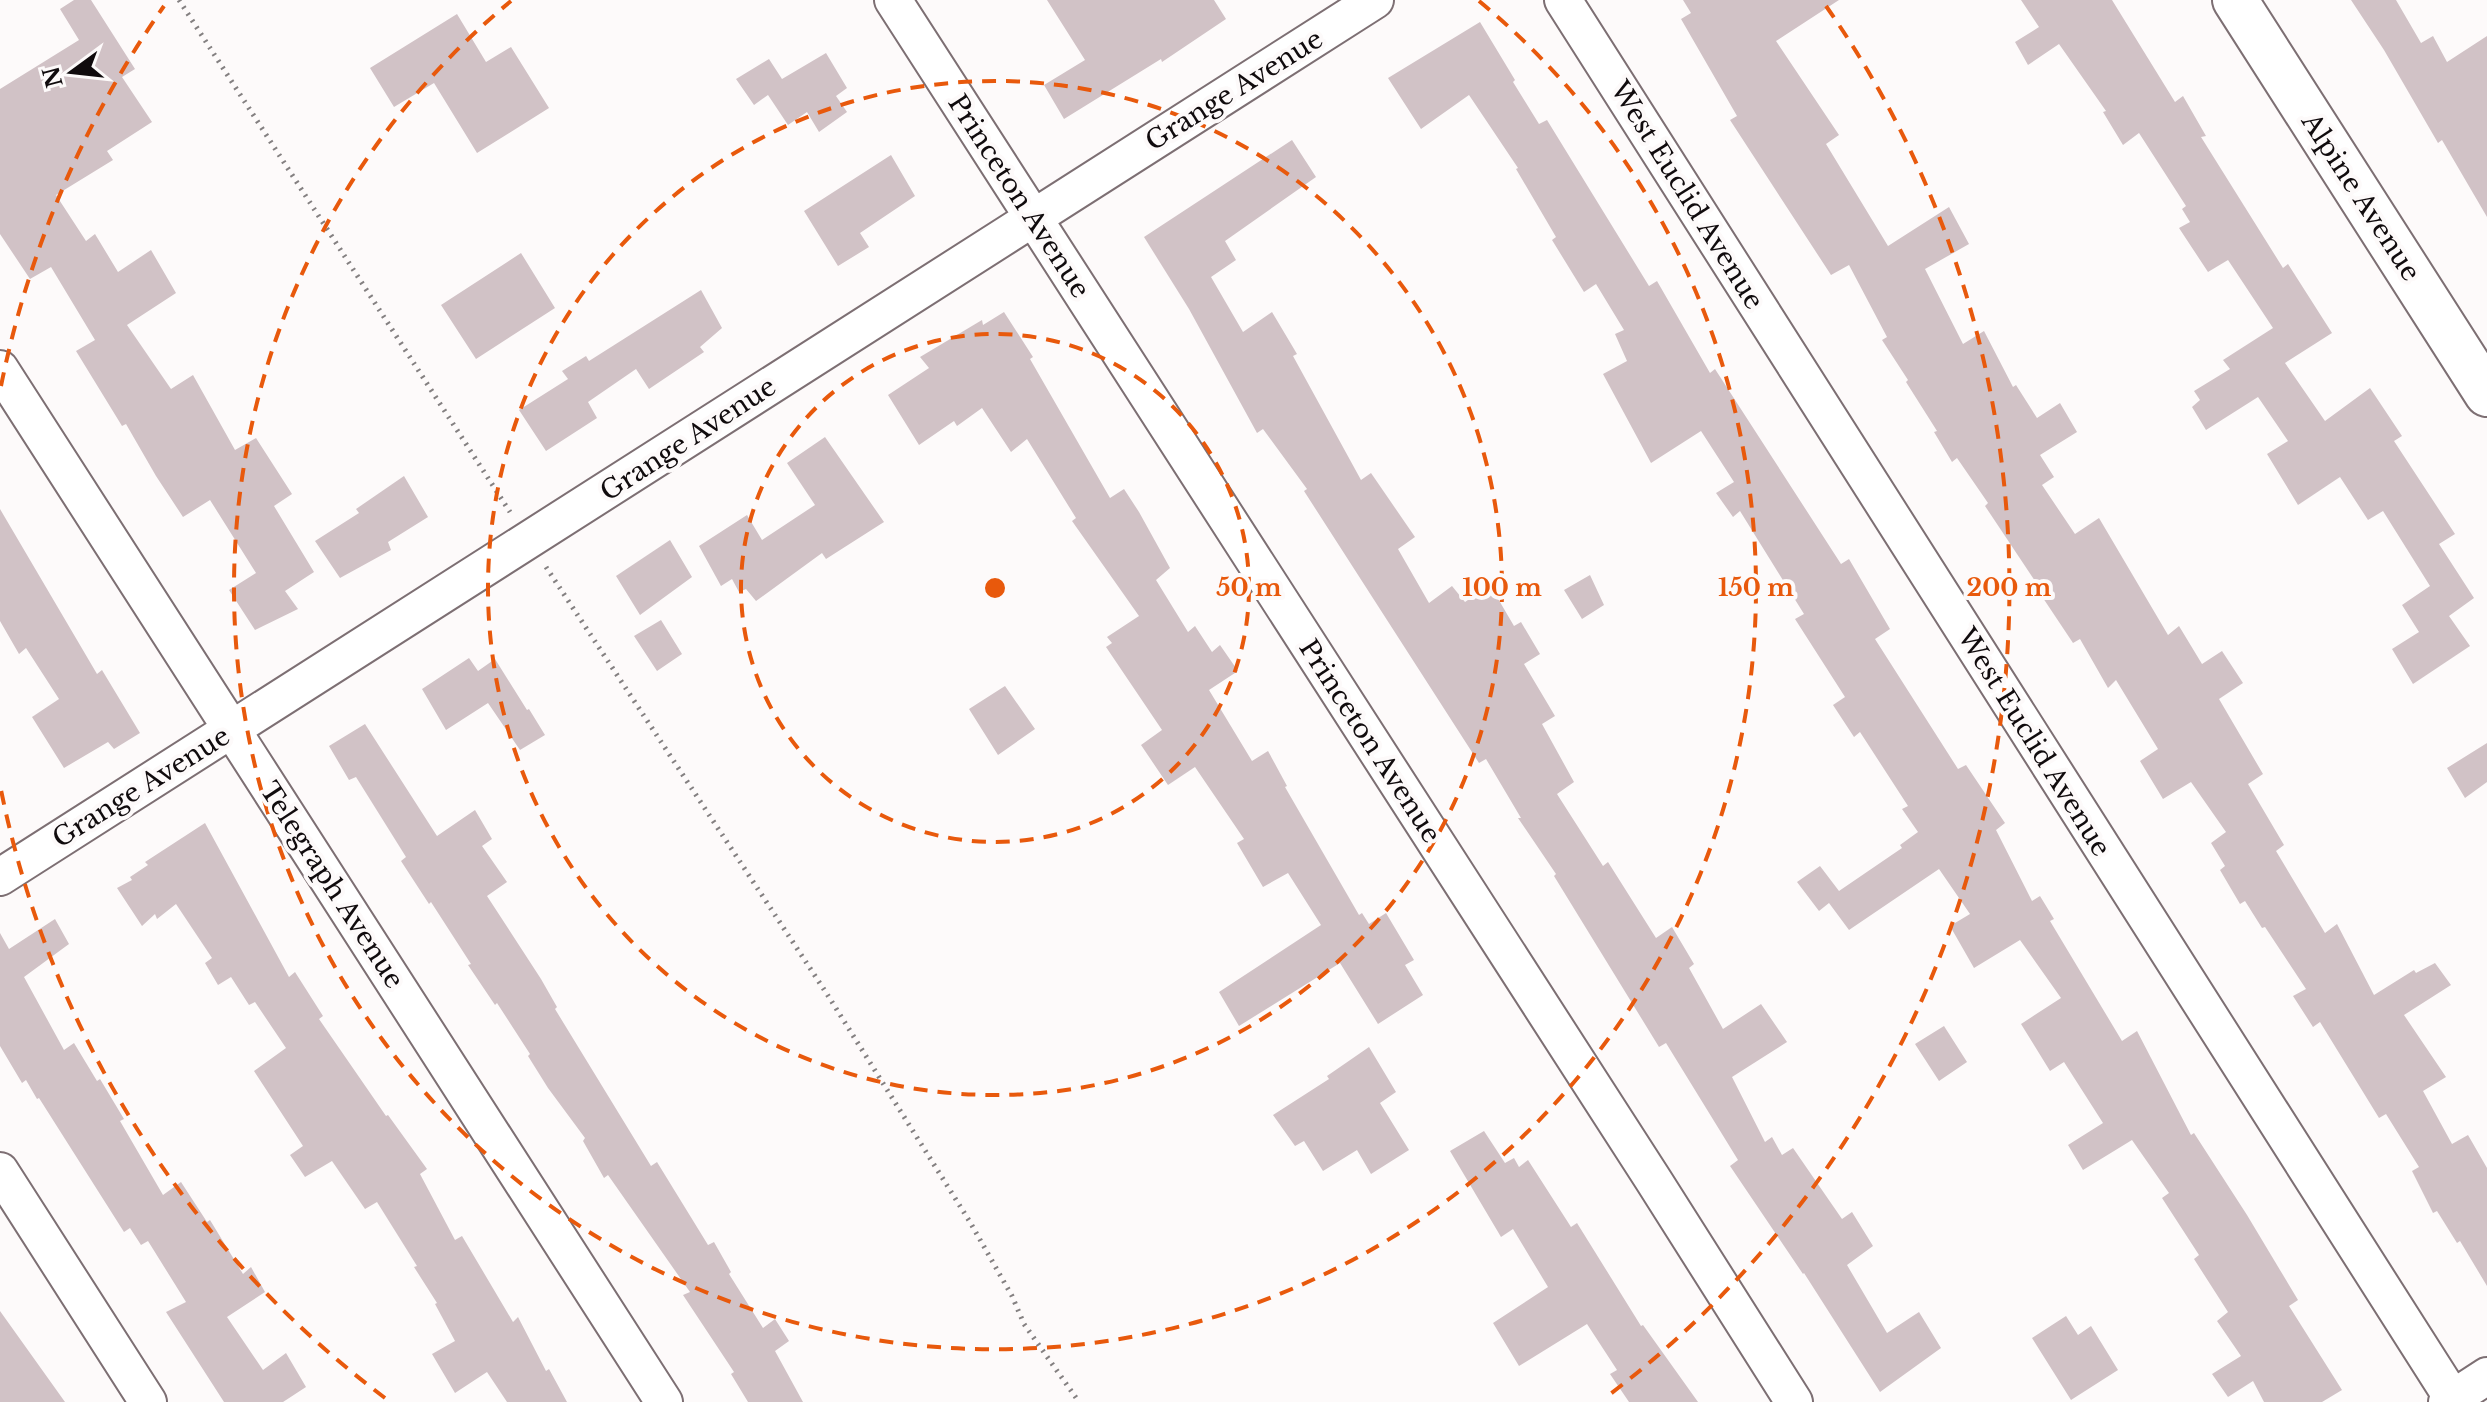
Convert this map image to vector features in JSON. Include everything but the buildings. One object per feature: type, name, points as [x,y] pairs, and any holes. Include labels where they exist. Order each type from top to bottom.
[{"type":"street","name":"Princeton Avenue","points":[[893,0],[1794,1402]]},
{"type":"street","name":"Grange Avenue","points":[[0,877],[1375,0]]},
{"type":"street","name":"West Euclid Avenue","points":[[1563,0],[2451,1401]]},
{"type":"street","name":"Alpine Avenue","points":[[2235,0],[2487,394]]},
{"type":"street","name":"Telegraph Avenue","points":[[0,369],[664,1402]]},
{"type":"street","points":[[0,1171],[148,1402]]},
{"type":"street","points":[[2451,1401],[2487,1376]]},
{"type":"path","points":[[179,0],[507,508],[533,539],[552,578],[827,994],[970,1222],[1012,1296],[1024,1324],[1079,1402]]}]
